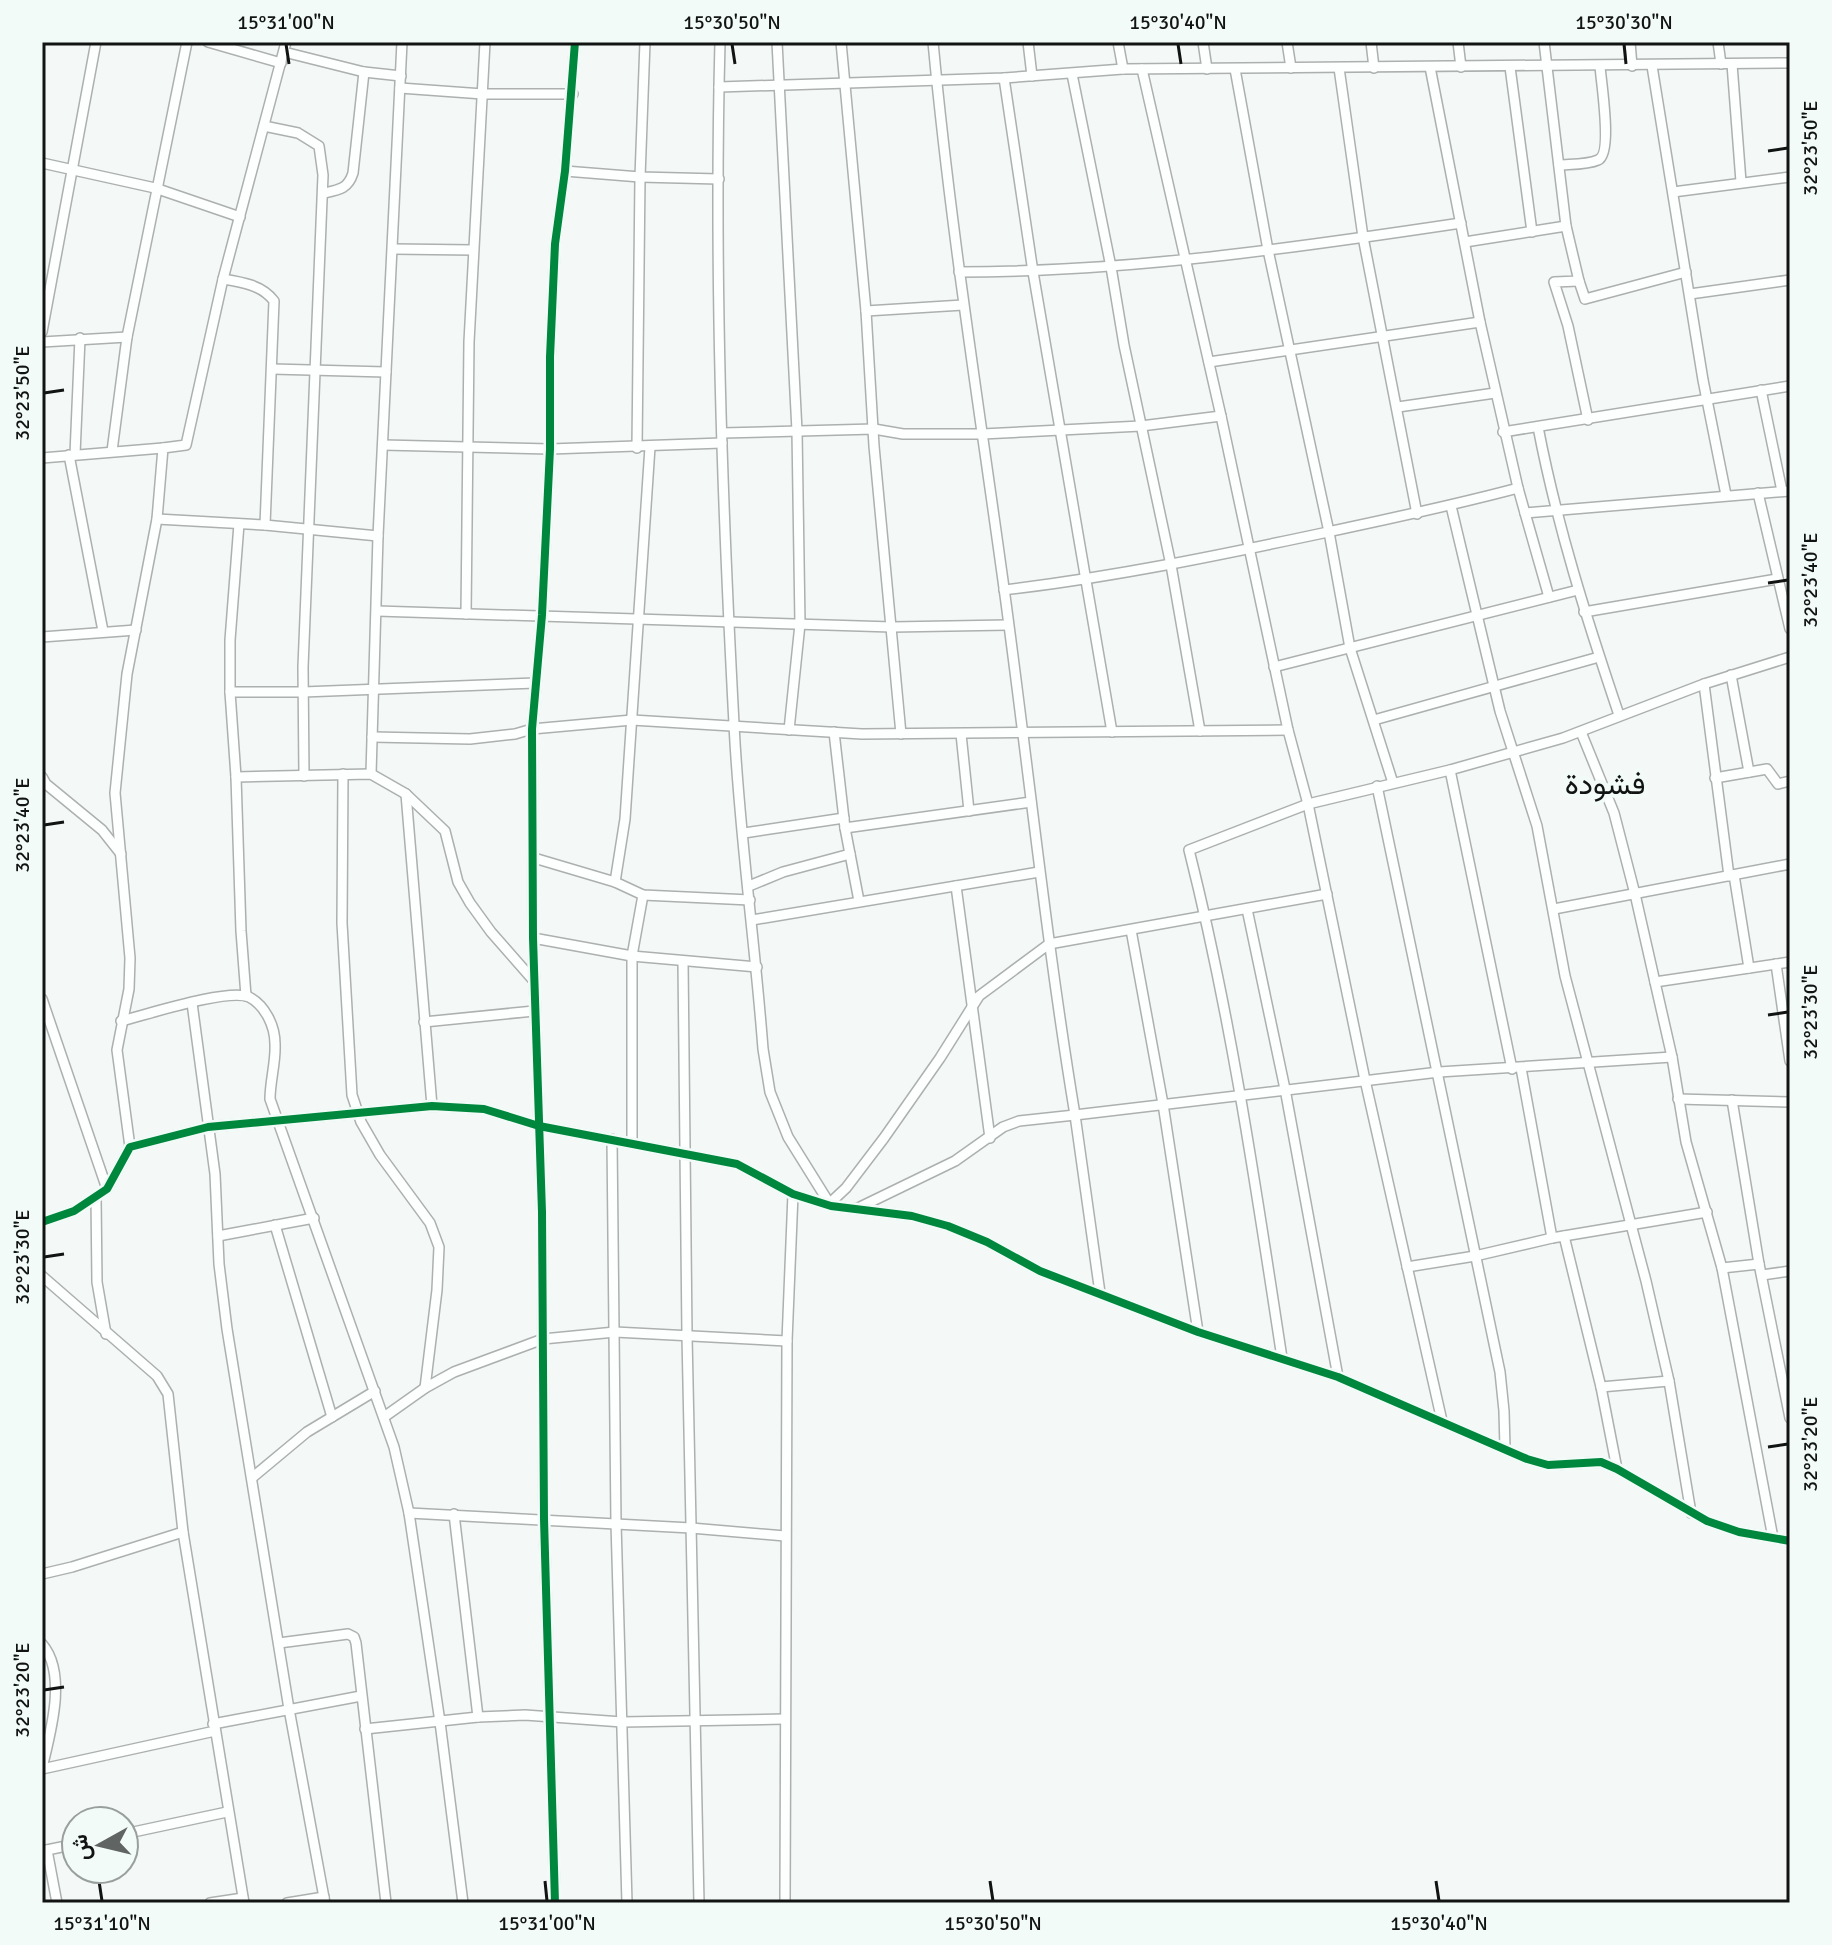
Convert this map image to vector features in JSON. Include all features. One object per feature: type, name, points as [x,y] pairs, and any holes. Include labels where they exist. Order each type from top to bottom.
[{"type":"street","points":[[42,332],[96,42]]},
{"type":"street","points":[[112,451],[127,337],[187,42]]},
{"type":"street","points":[[208,42],[281,63]]},
{"type":"street","points":[[371,774],[378,536],[402,42]]},
{"type":"street","points":[[466,614],[466,448],[485,42]]},
{"type":"street","points":[[555,1903],[534,1011],[532,729],[542,615],[550,449],[555,244],[573,94],[575,42]]},
{"type":"street","points":[[637,448],[645,42]]},
{"type":"street","points":[[720,42],[722,438],[734,726],[763,1049],[770,1092],[788,1137],[830,1205]]},
{"type":"street","points":[[777,42],[797,431],[800,624],[789,730]]},
{"type":"street","points":[[841,42],[901,734]]},
{"type":"street","points":[[933,42],[963,305],[1004,590],[1039,872],[1100,1293]]},
{"type":"street","points":[[1028,42],[1032,76]]},
{"type":"street","points":[[1118,42],[1123,69]]},
{"type":"street","points":[[1203,42],[1207,69]]},
{"type":"street","points":[[1287,42],[1291,68]]},
{"type":"street","points":[[1371,42],[1374,68]]},
{"type":"street","points":[[1458,42],[1461,67]]},
{"type":"street","points":[[1544,42],[1566,226],[1585,299],[1686,272]]},
{"type":"street","points":[[1630,42],[1632,66]]},
{"type":"street","points":[[1718,42],[1721,64]]},
{"type":"street","points":[[42,458],[186,445],[223,279],[285,47],[364,72],[401,76]]},
{"type":"street","points":[[719,87],[1004,78],[1123,69],[1790,63]]},
{"type":"street","points":[[1732,64],[1741,182]]},
{"type":"street","points":[[1559,165],[1598,160],[1603,155],[1606,139],[1600,66]]},
{"type":"street","points":[[1652,66],[1707,399],[1726,495]]},
{"type":"street","points":[[1430,67],[1503,432],[1549,597]]},
{"type":"street","points":[[1510,67],[1532,232]]},
{"type":"street","points":[[1339,68],[1363,237],[1417,514]]},
{"type":"street","points":[[1142,69],[1288,730],[1308,804],[1365,1080],[1442,1421]]},
{"type":"street","points":[[1235,69],[1268,250],[1329,532],[1350,648],[1393,783]]},
{"type":"street","points":[[324,193],[342,189],[350,183],[364,72]]},
{"type":"street","points":[[1072,74],[1171,565],[1200,731]]},
{"type":"street","points":[[1004,78],[1033,272],[1112,732]]},
{"type":"street","points":[[400,88],[483,94],[573,94]]},
{"type":"street","points":[[264,126],[298,133],[319,146],[324,193],[308,529],[304,776]]},
{"type":"street","points":[[42,163],[155,188],[240,217]]},
{"type":"street","points":[[565,171],[719,179]]},
{"type":"street","points":[[1673,192],[1790,177]]},
{"type":"street","points":[[959,272],[1033,272],[1183,260],[1461,223]]},
{"type":"street","points":[[1465,242],[1566,226]]},
{"type":"street","points":[[393,249],[473,250]]},
{"type":"street","points":[[223,279],[248,283],[274,301],[265,525]]},
{"type":"street","points":[[1690,294],[1790,280]]},
{"type":"street","points":[[1579,281],[1554,282],[1568,326],[1588,420]]},
{"type":"street","points":[[866,311],[963,305]]},
{"type":"street","points":[[1209,362],[1480,322]]},
{"type":"street","points":[[42,342],[127,337]]},
{"type":"street","points":[[80,338],[72,455],[103,631]]},
{"type":"street","points":[[272,369],[386,372]]},
{"type":"street","points":[[1503,432],[1790,386]]},
{"type":"street","points":[[1525,513],[1786,491],[1761,390]]},
{"type":"street","points":[[1398,407],[1495,393]]},
{"type":"street","points":[[383,445],[637,448],[797,431],[874,429],[903,434],[982,434],[1141,426],[1221,416]]},
{"type":"street","points":[[1538,427],[1556,511],[1584,612],[1619,715]]},
{"type":"street","points":[[615,882],[625,819],[650,447]]},
{"type":"street","points":[[42,1222],[74,1211],[107,1189],[130,1147],[117,1050],[129,989],[130,958],[115,793],[127,674],[157,519],[163,448]]},
{"type":"street","points":[[1004,590],[1087,580],[1249,550],[1417,514],[1518,488]]},
{"type":"street","points":[[1758,493],[1790,629]]},
{"type":"street","points":[[1451,506],[1494,686],[1537,826],[1565,976],[1632,1224],[1669,1381],[1691,1513]]},
{"type":"street","points":[[157,519],[378,536]]},
{"type":"street","points":[[239,524],[230,640],[230,692],[246,996]]},
{"type":"street","points":[[1584,612],[1777,579]]},
{"type":"street","points":[[1274,667],[1578,590]]},
{"type":"street","points":[[377,611],[892,627],[1008,625]]},
{"type":"street","points":[[42,637],[136,630]]},
{"type":"street","points":[[1374,720],[1599,657]]},
{"type":"street","points":[[1282,1358],[1241,1095],[1206,917],[1189,850],[1308,804],[1450,770],[1581,732],[1704,684],[1790,657]]},
{"type":"street","points":[[1731,675],[1749,772]]},
{"type":"street","points":[[230,692],[536,683]]},
{"type":"street","points":[[1704,684],[1715,778],[1749,968]]},
{"type":"street","points":[[372,737],[470,739],[532,729],[632,720],[901,734],[1288,730]]},
{"type":"street","points":[[834,732],[845,823],[859,901]]},
{"type":"street","points":[[1581,732],[1614,813],[1635,894],[1672,1057],[1686,1142],[1722,1268],[1773,1538]]},
{"type":"street","points":[[961,734],[969,811]]},
{"type":"street","points":[[1715,778],[1767,769],[1778,784],[1790,781]]},
{"type":"street","points":[[1450,770],[1552,1238]]},
{"type":"street","points":[[343,774],[342,923],[352,1095],[356,1111],[380,1155],[430,1223],[439,1247],[425,1388]]},
{"type":"street","points":[[236,777],[371,774],[406,794],[445,831],[458,882],[470,903],[534,981]]},
{"type":"street","points":[[42,777],[57,794],[102,830],[121,854]]},
{"type":"street","points":[[1377,786],[1503,1389],[1505,1449]]},
{"type":"street","points":[[406,794],[432,1106]]},
{"type":"street","points":[[744,833],[1031,802]]},
{"type":"street","points":[[749,886],[783,872],[850,854]]},
{"type":"street","points":[[534,858],[615,882],[643,895],[750,900]]},
{"type":"street","points":[[1554,909],[1790,864]]},
{"type":"street","points":[[752,920],[1039,872]]},
{"type":"street","points":[[956,886],[990,1138]]},
{"type":"street","points":[[830,1205],[884,1138],[940,1058],[971,1005],[991,985],[1049,944],[1327,894]]},
{"type":"street","points":[[632,1143],[632,956],[643,895]]},
{"type":"street","points":[[1247,909],[1285,1089],[1338,1377]]},
{"type":"street","points":[[1131,930],[1163,1104],[1198,1332]]},
{"type":"street","points":[[533,938],[632,956],[757,967]]},
{"type":"street","points":[[683,961],[699,1903]]},
{"type":"street","points":[[1655,982],[1790,962]]},
{"type":"street","points":[[1776,964],[1790,1061]]},
{"type":"street","points":[[121,1021],[192,1003],[246,996],[261,1006],[272,1024],[276,1044],[270,1099],[384,1417],[409,1513],[463,1903]]},
{"type":"street","points":[[42,999],[107,1189]]},
{"type":"street","points":[[192,1003],[215,1174],[219,1264],[227,1329],[289,1709],[324,1900],[287,1903]]},
{"type":"street","points":[[424,1022],[534,1011]]},
{"type":"street","points":[[856,1209],[955,1161],[1003,1127],[1019,1121],[1439,1072],[1672,1057]]},
{"type":"street","points":[[1678,1099],[1790,1102]]},
{"type":"street","points":[[1732,1100],[1760,1270],[1790,1418]]},
{"type":"street","points":[[130,1147],[208,1127],[432,1106],[484,1109],[539,1126],[737,1164],[793,1194],[830,1205],[912,1216],[948,1226],[987,1242],[1040,1271],[1198,1332],[1338,1377],[1505,1449],[1548,1465],[1601,1462],[1691,1513],[1739,1532],[1790,1541]]},
{"type":"street","points":[[612,1139],[616,1523],[627,1903]]},
{"type":"street","points":[[785,1903],[787,1341],[793,1194]]},
{"type":"street","points":[[96,1197],[94,1236],[97,1282],[106,1334]]},
{"type":"street","points":[[1407,1267],[1707,1212]]},
{"type":"street","points":[[218,1236],[314,1218]]},
{"type":"street","points":[[275,1225],[332,1417]]},
{"type":"street","points":[[1564,1236],[1601,1387],[1617,1469]]},
{"type":"street","points":[[1722,1268],[1790,1271]]},
{"type":"street","points":[[42,1276],[157,1376],[168,1394],[183,1532],[244,1900],[210,1903]]},
{"type":"street","points":[[384,1417],[454,1372],[543,1339],[615,1332],[787,1341]]},
{"type":"street","points":[[1601,1387],[1669,1381]]},
{"type":"street","points":[[253,1477],[307,1432],[375,1391]]},
{"type":"street","points":[[409,1513],[616,1523],[785,1536]]},
{"type":"street","points":[[454,1514],[478,1717]]},
{"type":"street","points":[[42,1574],[183,1532]]},
{"type":"street","points":[[279,1643],[348,1634],[354,1637],[386,1903]]},
{"type":"street","points":[[42,1644],[47,1649],[56,1683],[53,1721],[42,1768],[289,1709],[361,1696]]},
{"type":"street","points":[[365,1729],[478,1717],[551,1716],[622,1722],[785,1719]]},
{"type":"street","points":[[140,1831],[227,1812]]},
{"type":"street","points":[[44,1851],[57,1903]]},
{"type":"cycle path","points":[[555,1903],[544,1519],[542,1212],[533,938],[532,729],[542,615],[550,449],[555,244],[565,171],[575,42]]},
{"type":"cycle path","points":[[42,1222],[74,1211],[107,1189],[130,1147],[208,1127],[432,1106],[484,1109],[539,1126],[737,1164],[793,1194],[831,1206],[912,1216],[948,1226],[987,1242],[1040,1271],[1198,1332],[1338,1377],[1527,1459],[1548,1465],[1601,1462],[1707,1521],[1739,1532],[1790,1541]]},
{"type":"district","name":"فشودة","points":[[1605,784]]}]
